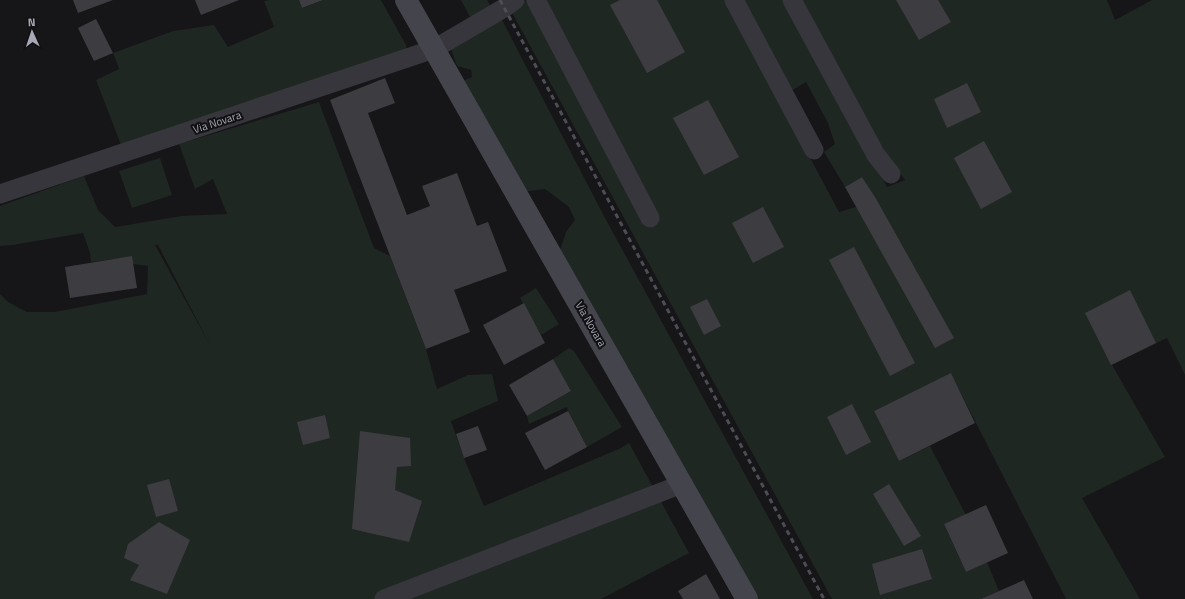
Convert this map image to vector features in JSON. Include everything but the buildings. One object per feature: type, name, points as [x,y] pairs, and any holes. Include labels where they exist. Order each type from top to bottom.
[{"type":"main road","name":"Via Novara","points":[[406,0],[747,599]]},
{"type":"street","points":[[434,49],[515,0]]},
{"type":"street","points":[[536,0],[650,218]]},
{"type":"street","points":[[734,0],[814,150]]},
{"type":"street","points":[[792,0],[876,156],[891,174]]},
{"type":"street","name":"Via Novara","points":[[0,194],[434,49]]},
{"type":"street","points":[[384,599],[682,484]]},
{"type":"shaded area","points":[[299,0],[303,8],[323,0],[381,0],[406,45],[407,52],[121,145],[96,80],[119,69],[113,53],[173,31],[214,25],[228,47],[274,27],[264,1]]},
{"type":"shaded area","points":[[461,0],[487,0],[492,9],[471,19]]},
{"type":"shaded area","points":[[526,0],[726,0],[839,212],[856,207],[875,197],[862,177],[845,187],[824,152],[835,144],[828,123],[806,82],[791,91],[741,0],[783,0],[858,132],[887,187],[905,180],[884,150],[800,0],[1107,0],[1115,20],[1152,0],[1185,0],[1185,375],[1167,338],[1112,365],[1165,457],[1082,498],[1140,599],[1066,599],[951,374],[874,411],[899,461],[930,446],[966,515],[944,524],[966,572],[987,562],[999,591],[981,599],[832,599],[511,11]]},
{"type":"shaded area","points":[[501,18],[604,216],[813,599],[752,599],[559,253],[566,232],[575,220],[569,207],[545,189],[521,192],[459,83],[472,77],[471,70],[457,66],[451,49]]},
{"type":"shaded area","points":[[319,102],[374,248],[390,256],[426,349],[437,389],[468,375],[492,374],[498,401],[451,421],[464,458],[484,506],[621,448],[629,443],[689,553],[601,599],[0,599],[0,294],[8,302],[27,312],[55,312],[147,294],[148,266],[133,264],[132,257],[91,262],[90,253],[83,233],[0,246],[0,206],[84,176],[98,210],[115,227],[181,216],[227,214],[213,179],[195,189],[179,144]],"holes":[[[155,245],[158,245],[209,343]]]},
{"type":"shaded area","points":[[160,158],[172,195],[132,208],[119,171]]},
{"type":"shaded area","points":[[536,288],[559,324],[541,335],[520,298]]},
{"type":"shaded area","points":[[569,348],[574,351],[622,427],[587,447],[567,407],[529,424],[527,416],[571,391],[553,359]]},
{"type":"railway","points":[[500,0],[824,599]]}]
